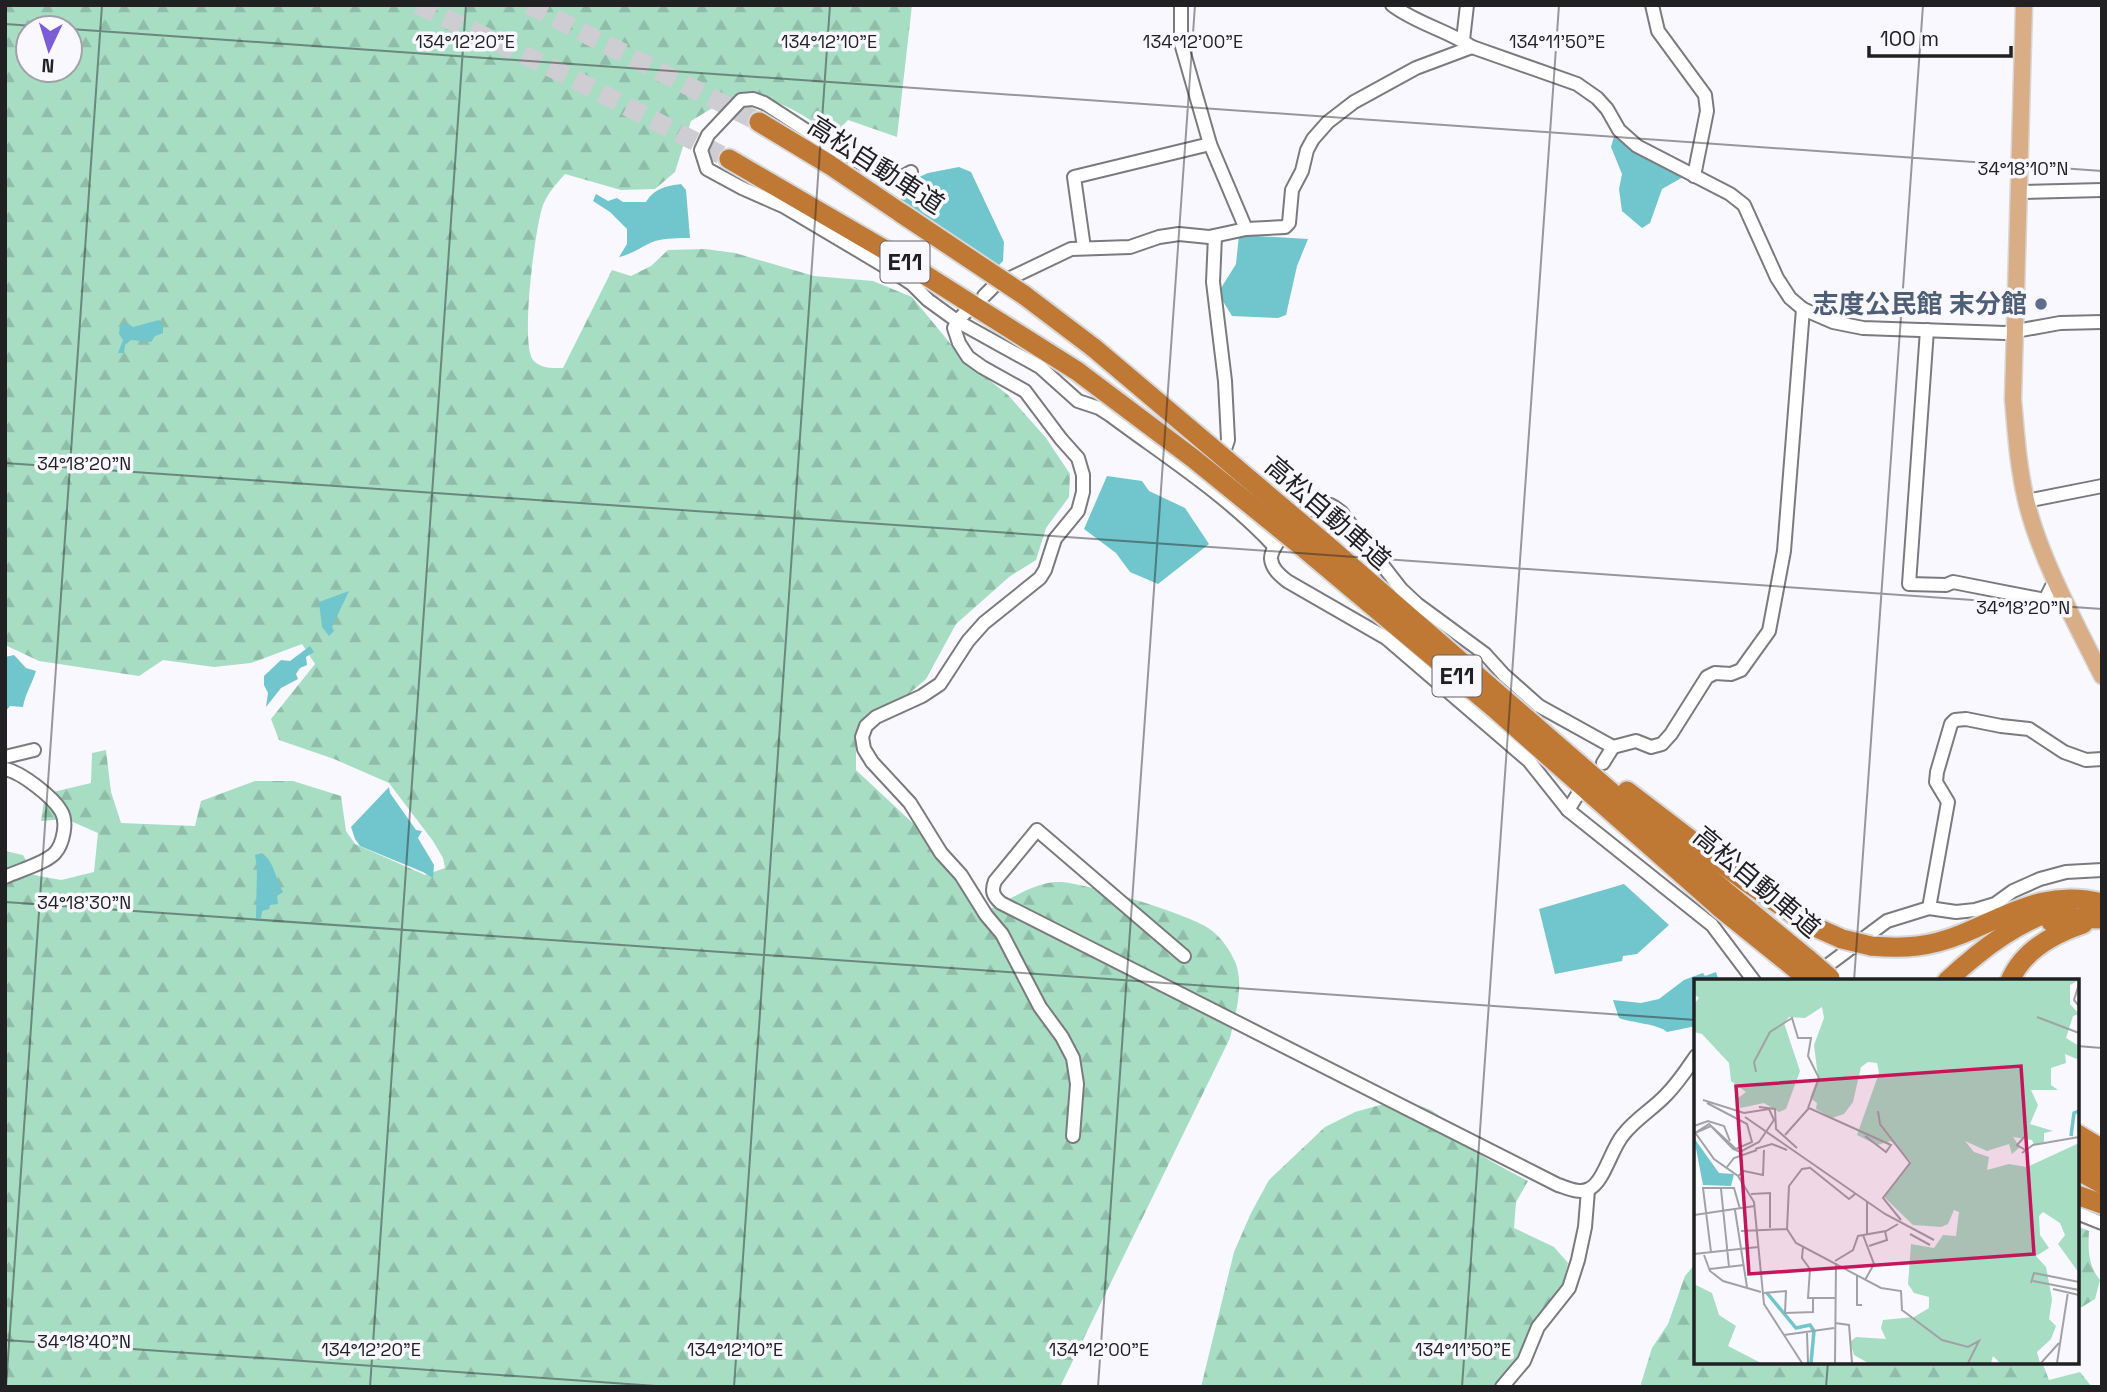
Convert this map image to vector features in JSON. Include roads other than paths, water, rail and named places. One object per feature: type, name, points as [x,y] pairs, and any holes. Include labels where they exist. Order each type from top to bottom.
[{"type":"highway","name":"高松自動車道","points":[[759,122],[830,165],[1024,295],[1094,348],[1494,708],[1615,796]]},
{"type":"highway","name":"高松自動車道","points":[[729,159],[892,254],[1077,371],[1314,545],[1402,612],[1506,699],[1652,827],[1808,976]]},
{"type":"highway","points":[[1615,796],[1652,827],[1746,881],[1806,923],[1842,939],[1871,946],[1905,949],[1933,943],[1960,935],[2037,902],[2062,898],[2102,904]]},
{"type":"highway","name":"高松自動車道","points":[[1652,827],[1718,907],[1808,976]]},
{"type":"highway","points":[[1949,979],[1996,940],[2033,918],[2078,905],[2102,904]]},
{"type":"highway","points":[[1963,979],[2013,940],[2048,923],[2065,918],[2102,920]]},
{"type":"highway","points":[[2011,979],[2033,948],[2082,924],[2102,920]]},
{"type":"highway","points":[[2079,1135],[2102,1149]]},
{"type":"highway","points":[[2079,1153],[2102,1166]]},
{"type":"highway","points":[[2079,1171],[2102,1184]]},
{"type":"highway","points":[[2079,1196],[2102,1204]]},
{"type":"main road","points":[[2024,5],[2013,399],[2017,455],[2035,530],[2102,676]]},
{"type":"street","points":[[1181,5],[1181,43],[1210,144],[1229,204],[1246,229]]},
{"type":"street","points":[[1392,5],[1407,16],[1467,44],[1577,84],[1597,98],[1630,141],[1730,194],[1744,205],[1777,278],[1790,298],[1803,309],[1833,321],[1863,328],[2005,333],[2060,323],[2102,322]]},
{"type":"street","points":[[1467,5],[1467,44]]},
{"type":"street","points":[[1652,5],[1658,30],[1705,95],[1707,111],[1695,176]]},
{"type":"street","points":[[984,296],[994,286],[1058,253],[1084,248],[1130,247],[1159,237],[1180,234],[1214,236],[1246,229],[1286,226],[1289,223],[1292,190],[1313,139],[1354,102],[1467,44]]},
{"type":"street","points":[[911,172],[902,177],[891,177],[838,152],[764,103],[753,99],[741,100],[708,135],[701,150],[706,169],[785,206],[891,270],[912,284],[928,300],[962,317],[1040,368],[1078,401],[1110,415],[1258,528],[1274,546]]},
{"type":"street","points":[[1084,248],[1074,177],[1210,144]]},
{"type":"street","points":[[2020,192],[2102,190]]},
{"type":"street","points":[[1199,481],[1225,449],[1228,439],[1225,381],[1213,282],[1214,236]]},
{"type":"street","points":[[1752,979],[1712,925],[1568,810],[1529,761],[1386,638],[1287,581],[1276,572],[1271,559],[1274,546],[1308,510],[1318,504],[1330,504],[1340,512],[1401,589],[1417,604],[1485,653],[1504,675],[1539,706],[1612,747],[1636,741],[1651,747],[1661,744],[1671,734],[1707,677],[1715,673],[1731,674],[1741,670],[1769,631],[1784,551],[1803,309]]},
{"type":"street","points":[[962,317],[954,328],[968,357],[1025,391],[1078,458],[1083,475],[1083,492],[1078,511],[1055,539],[1040,578],[984,623],[968,641],[940,684],[922,696],[876,717],[866,726],[862,737],[864,749],[872,762],[909,803],[941,853],[961,875],[986,915],[1002,934],[1040,1007],[1062,1037],[1073,1058],[1077,1084],[1073,1136]]},
{"type":"street","points":[[1927,330],[1909,584],[1946,585],[1953,582],[2046,600],[2057,582]]},
{"type":"street","points":[[2026,501],[2102,486]]},
{"type":"street","points":[[1929,908],[1948,802],[1936,782],[1937,772],[1951,724],[1955,720],[1966,719],[2029,729],[2064,752],[2086,760],[2102,759]]},
{"type":"street","points":[[1603,763],[1612,747]]},
{"type":"street","points":[[5,757],[33,750]]},
{"type":"street","points":[[5,769],[12,770],[36,786],[64,816],[63,838],[55,853],[5,877]]},
{"type":"street","points":[[1568,810],[1578,794]]},
{"type":"street","points":[[1184,956],[1037,830],[992,888],[994,896],[1001,903],[1558,1185],[1577,1191],[1588,1190],[1599,1182],[1609,1156],[1622,1136],[1637,1119],[1665,1096],[1694,1059]]},
{"type":"street","points":[[1808,976],[1887,921],[1929,908],[1956,912],[1975,910],[1995,904],[2013,891],[2040,879],[2066,872],[2102,870]]},
{"type":"street","points":[[1502,1387],[1524,1361],[1538,1327],[1569,1288],[1585,1227],[1588,1190]]},
{"type":"street","points":[[2079,1214],[2102,1223]]},
{"type":"water","points":[[1614,137],[1690,173],[1662,189],[1650,223],[1642,228],[1622,211],[1619,189],[1622,174],[1611,147]]},
{"type":"water","points":[[959,167],[971,172],[1004,242],[1003,261],[981,275],[900,223],[901,200],[908,182],[928,173]]},
{"type":"water","points":[[681,184],[686,190],[690,238],[655,241],[619,257],[627,244],[627,229],[610,212],[593,201],[596,194],[608,201],[617,198],[623,202],[646,202],[661,188]]},
{"type":"water","points":[[1239,235],[1308,239],[1297,266],[1286,315],[1278,318],[1232,316],[1218,293],[1236,264]]},
{"type":"water","points":[[159,320],[163,333],[155,336],[151,342],[131,340],[125,345],[124,353],[118,353],[123,340],[119,334],[120,326],[125,322],[133,327]]},
{"type":"water","points":[[1107,476],[1142,481],[1149,491],[1185,508],[1209,544],[1158,584],[1130,572],[1116,553],[1084,529]]},
{"type":"water","points":[[349,591],[332,627],[334,631],[329,636],[322,627],[319,602]]},
{"type":"water","points":[[310,646],[314,652],[306,657],[307,665],[300,668],[296,674],[298,679],[281,688],[266,707],[268,693],[264,676],[281,660],[290,661]]},
{"type":"water","points":[[14,655],[26,668],[36,671],[23,707],[10,706],[5,712],[5,657]]},
{"type":"water","points":[[389,787],[390,793],[416,830],[422,831],[418,838],[434,865],[433,878],[360,846],[355,839],[351,827]]},
{"type":"water","points":[[262,853],[272,866],[283,892],[277,896],[278,904],[270,905],[269,909],[262,911],[261,918],[256,918],[255,855]]},
{"type":"water","points":[[1624,884],[1669,925],[1637,954],[1623,956],[1622,961],[1555,974],[1539,909]]},
{"type":"water","points":[[1716,972],[1718,979],[1694,979],[1694,1026],[1667,1032],[1658,1027],[1619,1018],[1613,1000],[1641,1003],[1659,999],[1684,980],[1703,973],[1705,976]]},
{"type":"tunnel","points":[[418,5],[558,71],[729,159]]},
{"type":"tunnel","points":[[529,5],[759,122]]},
{"type":"place","name":"志度公民館 末分館","points":[[2041,304]]}]
